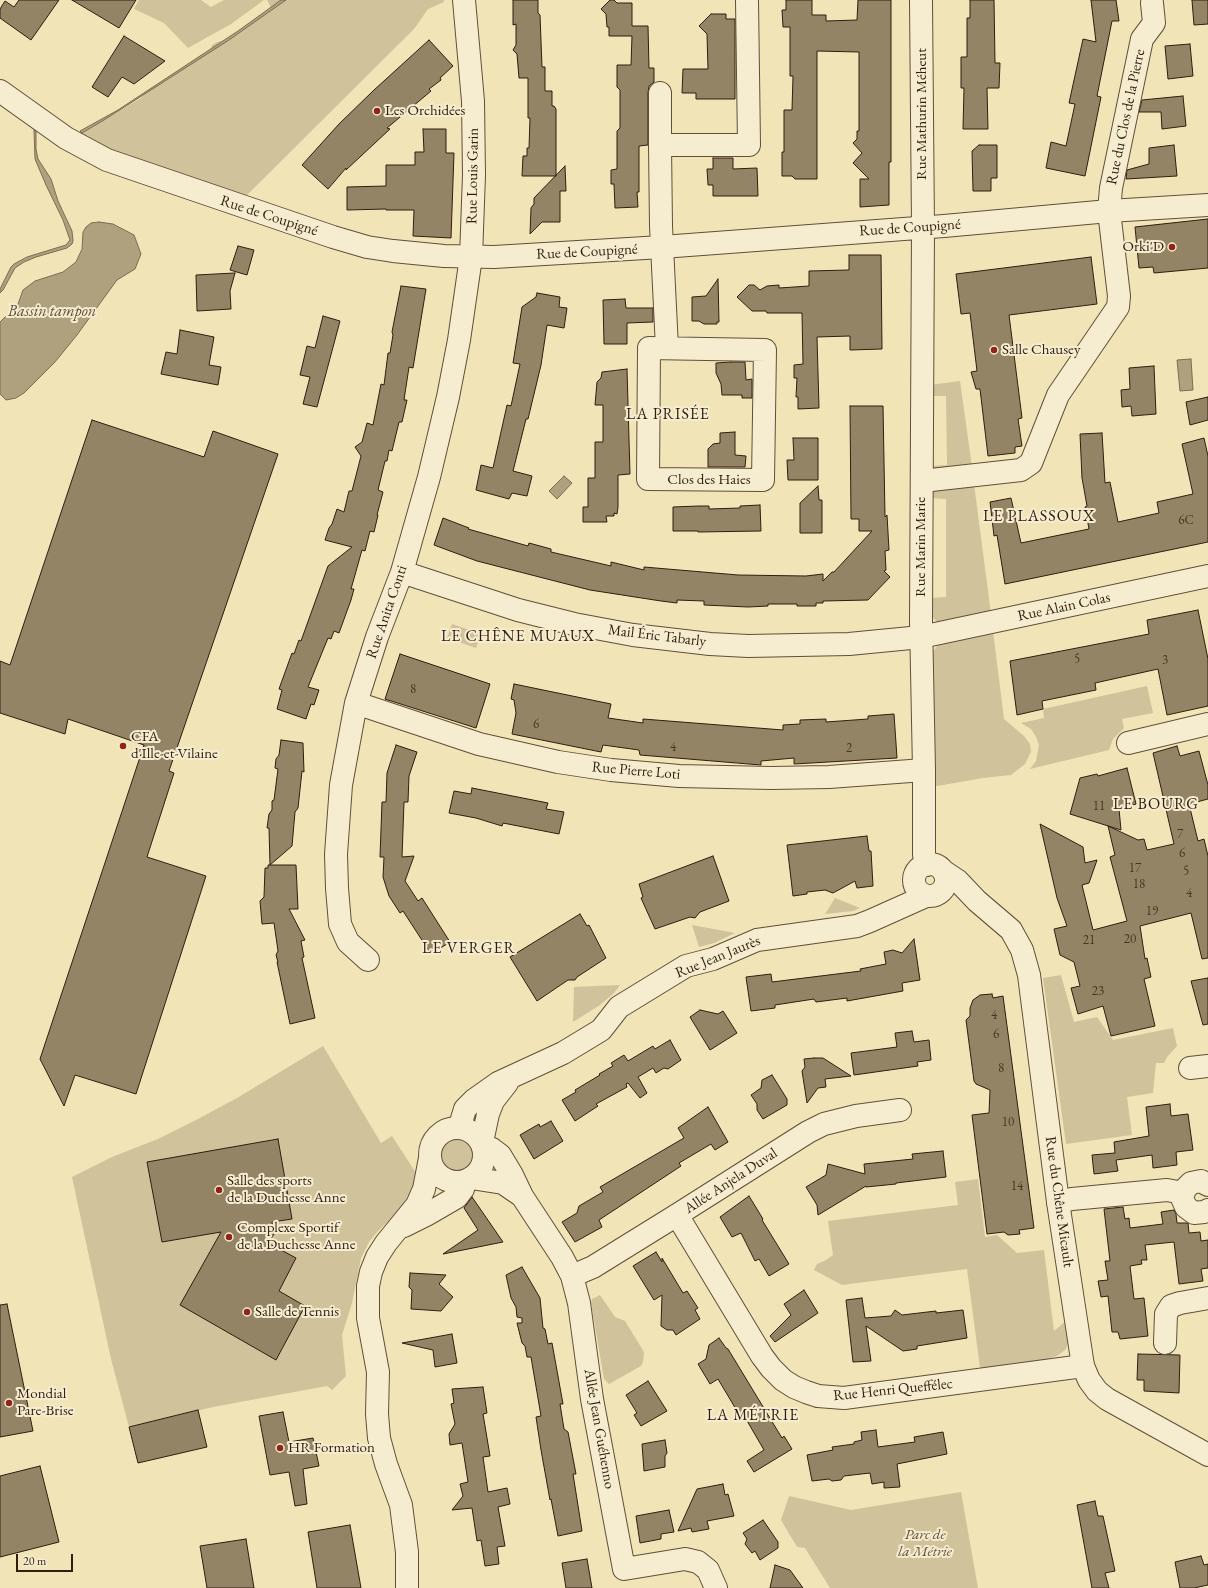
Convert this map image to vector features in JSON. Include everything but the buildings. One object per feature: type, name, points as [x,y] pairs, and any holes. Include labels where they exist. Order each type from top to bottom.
[{"type":"street","name":"Rue Louis Garin","points":[[464,0],[473,101],[474,175],[471,257]]},
{"type":"street","points":[[660,146],[748,145],[747,0]]},
{"type":"street","name":"Rue Mathurin Méheut","points":[[921,0],[922,228]]},
{"type":"street","name":"Rue du Clos de la Pierre","points":[[922,481],[1021,470],[1031,463],[1058,395],[1118,307],[1119,296],[1108,211],[1111,188],[1142,39],[1154,23],[1152,3]]},
{"type":"street","name":"Rue de Coupigné","points":[[0,91],[66,138],[107,160],[294,225],[367,247],[393,251],[471,257],[494,257],[662,247],[922,228],[1108,211],[1208,205]]},
{"type":"street","points":[[660,93],[662,247],[667,348]]},
{"type":"street","name":"Rue Marin Marie","points":[[922,228],[921,637],[924,855],[928,870]]},
{"type":"street","name":"Rue Anita Conti","points":[[368,960],[348,942],[340,924],[336,854],[340,785],[356,703],[377,637],[402,572],[420,513],[444,419],[459,340],[471,257]]},
{"type":"street","name":"Clos des Haies","points":[[649,348],[667,348],[765,350],[763,480],[648,479],[649,348]]},
{"type":"street","name":"Mail Éric Tabarly","points":[[402,572],[518,610],[574,624],[633,635],[710,644],[748,646],[849,644],[921,637]]},
{"type":"street","name":"Rue Alain Colas","points":[[921,637],[1208,576]]},
{"type":"street","name":"Rue Pierre Loti","points":[[356,703],[479,744],[558,762],[611,770],[679,776],[770,778],[829,777],[924,770]]},
{"type":"street","points":[[1128,743],[1208,724]]},
{"type":"street","points":[[928,870],[945,875],[946,885],[944,889],[931,896],[921,894],[915,885],[928,870]]},
{"type":"street","name":"Rue du Chêne Micault","points":[[928,870],[958,881],[977,901],[1011,930],[1022,950],[1029,975],[1058,1202],[1083,1366],[1089,1380],[1107,1399],[1208,1455]]},
{"type":"street","name":"Rue Jean Jaurès","points":[[882,916],[928,870]]},
{"type":"street","name":"Rue du Chêne Micault","points":[[931,896],[947,895],[977,901]]},
{"type":"street","name":"Rue Jean Jaurès","points":[[461,1127],[465,1109],[474,1100],[498,1084],[563,1053],[601,1030],[619,1007],[686,966],[713,959],[757,940],[857,926],[931,896]]},
{"type":"street","name":"Rue Jean Jaurès","points":[[482,1144],[488,1114],[494,1101],[511,1078]]},
{"type":"street","name":"Allée Anjela Duval","points":[[572,1276],[593,1267],[808,1132],[824,1124],[872,1113],[900,1110]]},
{"type":"street","points":[[407,1588],[407,1552],[401,1505],[397,1489],[386,1464],[379,1438],[377,1414],[378,1372],[370,1329],[367,1302],[369,1279],[377,1257],[386,1243],[417,1205],[424,1189],[430,1151],[436,1137],[448,1128],[461,1127],[470,1130],[476,1135],[482,1144],[484,1160],[477,1174],[468,1180],[452,1182],[445,1179],[435,1171],[430,1158]]},
{"type":"street","name":"Allée Jean Guéhenno","points":[[482,1144],[500,1155],[512,1174],[522,1196],[562,1257],[572,1276],[579,1304],[592,1399],[624,1569],[685,1559],[698,1562],[708,1570],[716,1588]]},
{"type":"street","points":[[399,1228],[426,1215],[457,1197],[468,1180]]},
{"type":"street","name":"Allée Jean Guéhenno","points":[[468,1180],[503,1183],[522,1196]]},
{"type":"street","points":[[1208,1185],[1200,1181],[1191,1183],[1187,1185],[1183,1193],[1183,1203],[1190,1210],[1199,1213],[1208,1210]]},
{"type":"street","points":[[1058,1202],[1072,1199],[1167,1190],[1183,1193]]},
{"type":"street","name":"Rue Henri Queffélec","points":[[677,1215],[756,1347],[771,1368],[783,1380],[806,1392],[818,1396],[844,1398],[1083,1366]]},
{"type":"street","points":[[1165,1343],[1166,1314],[1171,1306],[1208,1298]]},
{"type":"green space","points":[[139,0],[201,0],[211,7],[224,0],[264,0],[231,24],[188,48],[164,23],[134,9]]},
{"type":"green space","points":[[267,0],[444,0],[444,2],[428,9],[414,29],[244,198],[89,142],[82,133],[141,98],[148,90],[211,49],[212,45],[217,42],[229,40],[272,10]]},
{"type":"green space","points":[[960,381],[972,467],[931,472],[931,466],[947,465],[946,396],[930,396],[930,385]]},
{"type":"green space","points":[[974,484],[991,614],[939,624],[934,619],[931,612],[931,598],[946,597],[946,499],[930,498],[930,490]]},
{"type":"green space","points":[[452,624],[481,634],[476,648],[447,638]]},
{"type":"green space","points":[[993,631],[1004,719],[1024,736],[1030,744],[1031,752],[1025,764],[1011,775],[937,786],[933,785],[932,653],[937,646],[943,642]]},
{"type":"green space","points":[[1147,686],[1153,713],[1122,719],[1124,728],[1113,739],[1109,750],[1030,769],[1036,761],[1039,745],[1031,729],[1021,723],[1044,718],[1043,709]]},
{"type":"green space","points":[[835,898],[860,908],[853,911],[825,914]]},
{"type":"green space","points":[[692,925],[735,933],[714,943],[699,947]]},
{"type":"green space","points":[[1061,975],[1074,1022],[1097,1017],[1113,1040],[1173,1028],[1177,1046],[1167,1057],[1164,1063],[1156,1063],[1153,1093],[1127,1097],[1132,1135],[1066,1144],[1043,978]]},
{"type":"green space","points":[[620,985],[614,993],[600,1005],[573,1022],[574,987]]},
{"type":"green space","name":"Complexe Sportif de la Duchesse Anne","points":[[323,1046],[381,1143],[392,1136],[416,1173],[418,1193],[378,1231],[369,1242],[361,1258],[352,1303],[342,1335],[346,1376],[332,1390],[327,1386],[213,1407],[129,1427],[111,1359],[72,1177],[112,1157],[158,1139],[198,1119],[237,1098]]},
{"type":"green space","points":[[457,1137],[470,1142],[475,1155],[470,1168],[457,1173],[444,1168],[439,1155],[444,1142]]},
{"type":"green space","points":[[978,1179],[985,1237],[997,1235],[1017,1253],[1044,1250],[1054,1331],[1067,1320],[1068,1344],[1065,1350],[1057,1356],[1047,1359],[980,1368],[967,1269],[842,1285],[814,1270],[817,1264],[833,1255],[828,1221],[958,1205],[955,1182]]},
{"type":"green space","points":[[600,1295],[615,1317],[625,1321],[644,1352],[641,1366],[609,1384],[604,1379],[591,1303],[592,1299]]},
{"type":"green space","name":"Parc de la Métrie","points":[[961,1492],[978,1588],[830,1588],[805,1548],[797,1547],[781,1520],[789,1496],[851,1510]]},
{"type":"water","points":[[281,0],[286,0],[229,40],[104,120],[82,133],[80,131],[118,110],[238,31]]},
{"type":"water","points":[[34,130],[36,131],[36,149],[38,159],[51,179],[58,201],[72,231],[73,241],[67,248],[36,257],[15,268],[0,293],[0,289],[14,264],[27,257],[66,245],[70,240],[63,220],[35,159]]},
{"type":"water","name":"Bassin tampon","points":[[99,222],[113,224],[134,235],[141,254],[135,269],[117,280],[77,335],[55,362],[24,393],[16,398],[6,400],[0,394],[0,322],[18,304],[23,290],[35,281],[63,272],[76,262],[82,249],[83,232],[91,223]]},
{"type":"water","points":[[1191,359],[1193,390],[1180,391],[1177,360]]},
{"type":"water","points":[[564,476],[572,483],[557,499],[549,491]]},
{"type":"place","name":"Les Orchidées","points":[[377,111]]},
{"type":"place","name":"Orki'D","points":[[1172,247]]},
{"type":"place","name":"Salle Chausey","points":[[994,350]]},
{"type":"place","name":"CFA d'Ille-et-Vilaine","points":[[123,746]]},
{"type":"place","name":"Salle des sports de la Duchesse Anne","points":[[219,1190]]},
{"type":"place","name":"Complexe Sportif de la Duchesse Anne","points":[[229,1237]]},
{"type":"place","name":"Salle de Tennis","points":[[247,1312]]},
{"type":"place","name":"Mondial Pare-Brise","points":[[9,1403]]},
{"type":"place","name":"HR Formation","points":[[280,1448]]},
{"type":"district","name":"LA PRISÉE","points":[[668,415]]},
{"type":"district","name":"LE PLASSOUX","points":[[1039,517]]},
{"type":"district","name":"LE CHÊNE MUAUX","points":[[518,637]]},
{"type":"district","name":"LE BOURG","points":[[1156,805]]},
{"type":"district","name":"LE VERGER","points":[[469,949]]},
{"type":"district","name":"LA MÉTRIE","points":[[753,1416]]}]
